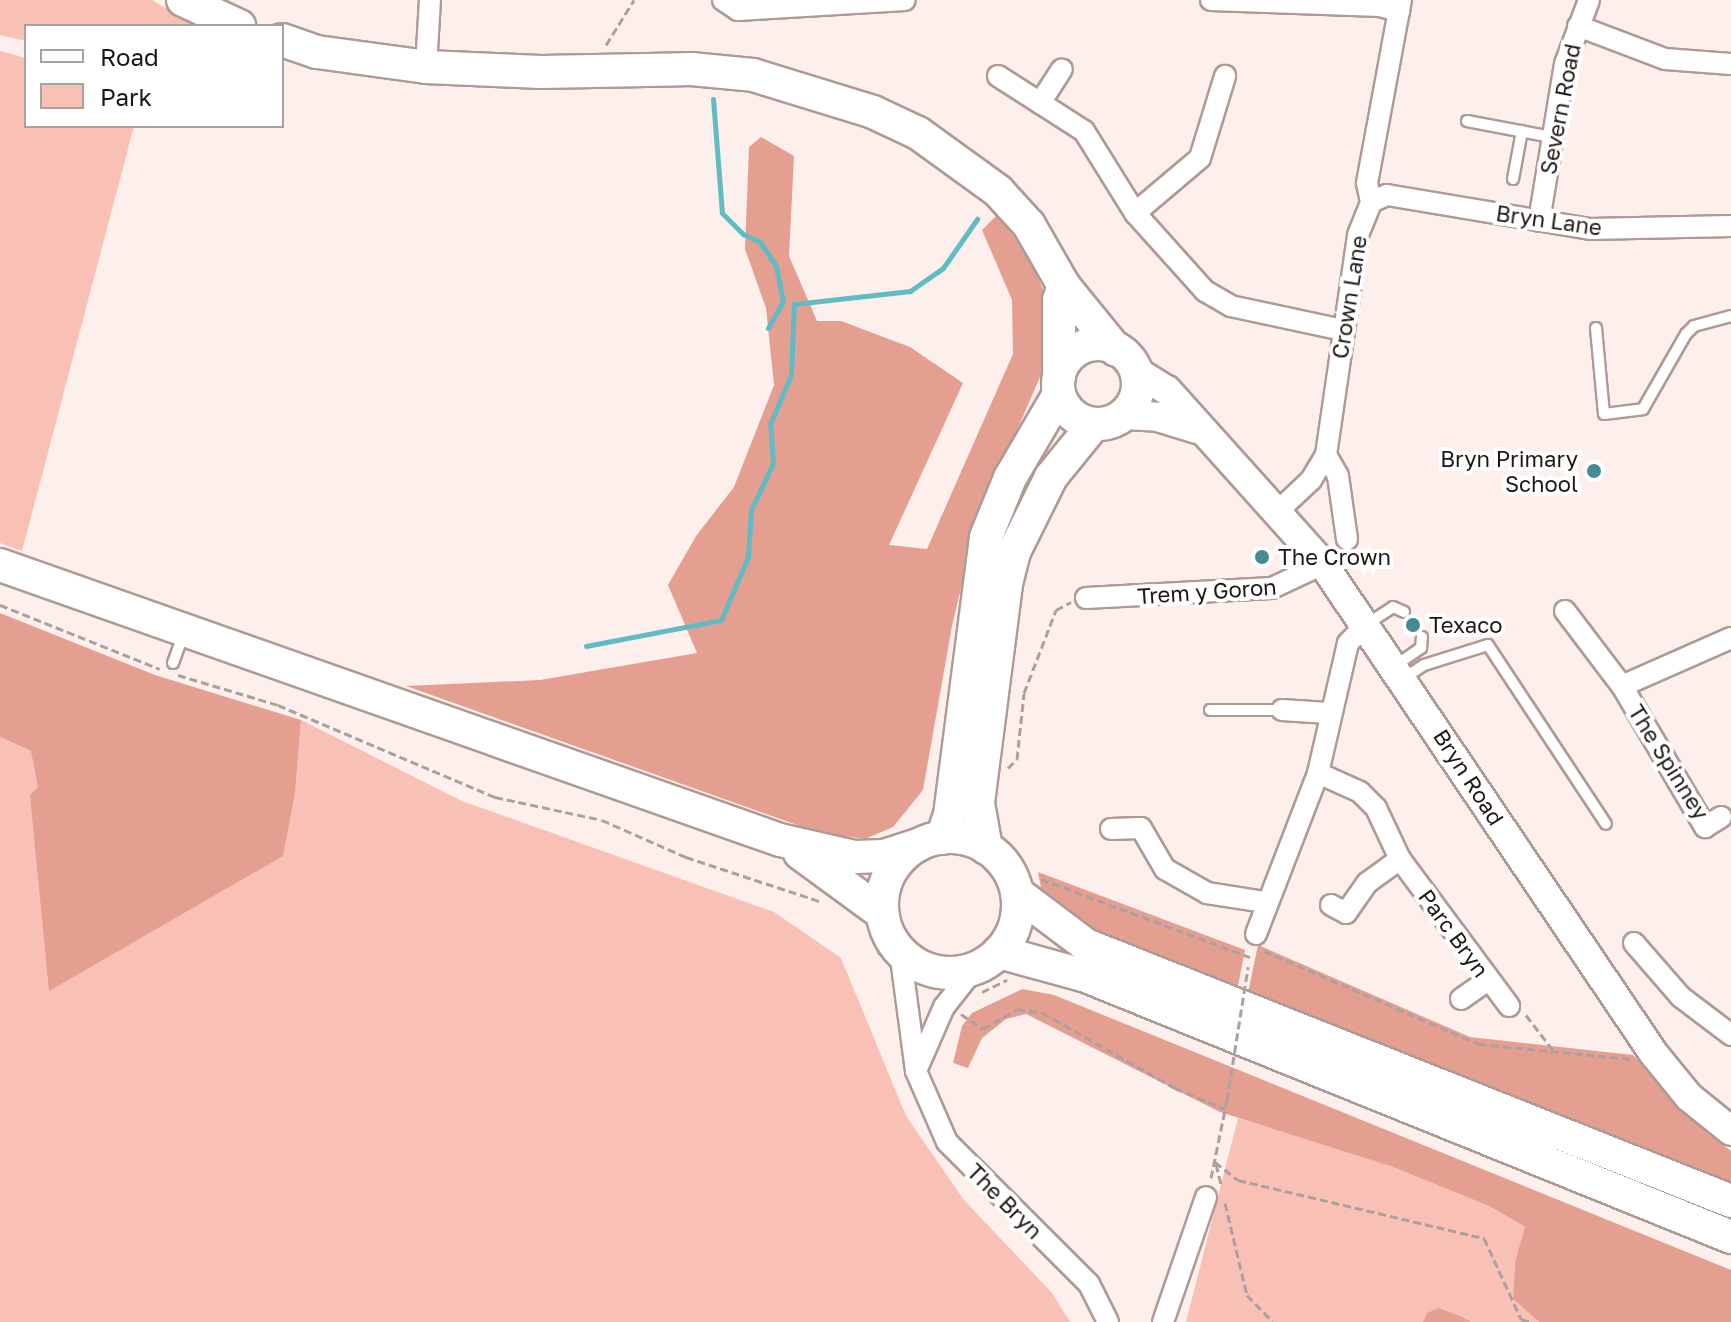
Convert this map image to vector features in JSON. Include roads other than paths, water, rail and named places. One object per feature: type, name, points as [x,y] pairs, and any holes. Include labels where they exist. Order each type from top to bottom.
[{"type":"main road","points":[[183,0],[235,24]]},
{"type":"main road","points":[[284,41],[317,52],[426,67],[753,75],[873,112],[918,133],[998,191],[1029,225],[1064,286],[1126,360],[1138,390],[1051,477],[1014,552],[1006,584],[978,803],[1017,893],[1086,945],[1731,1201]]},
{"type":"main road","points":[[1064,286],[1059,300],[1059,387],[1070,413],[1109,420]]},
{"type":"main road","points":[[882,913],[890,873],[930,841],[950,815],[986,537],[1010,478],[1059,387],[1062,367],[1079,349],[1090,345],[1126,360]]},
{"type":"main road","points":[[0,565],[780,840],[855,857],[884,856],[930,841],[965,839],[997,847]]},
{"type":"main road","points":[[780,840],[882,913],[900,951],[934,972],[986,961],[1086,976],[1731,1237]]},
{"type":"main road","points":[[986,961],[1011,935],[1017,893]]},
{"type":"street","points":[[426,67],[430,0]]},
{"type":"street","points":[[723,0],[738,10],[905,0]]},
{"type":"street","points":[[1211,0],[1400,6]]},
{"type":"street","name":"Severn Road","points":[[1539,221],[1565,64],[1589,0]]},
{"type":"street","name":"Crown Lane","points":[[1277,512],[1311,480],[1326,455],[1358,235],[1371,202],[1367,183],[1400,6]]},
{"type":"street","points":[[1578,26],[1665,59],[1731,64]]},
{"type":"street","points":[[1040,103],[1062,69]]},
{"type":"street","points":[[998,76],[1084,131],[1135,213],[1190,276],[1219,301],[1343,330]]},
{"type":"street","points":[[1135,213],[1200,158],[1225,76]]},
{"type":"street","name":"Bryn Lane","points":[[1371,202],[1387,195],[1590,229],[1731,226]]},
{"type":"street","name":"Bryn Road","points":[[1126,360],[1167,390],[1197,429],[1323,564],[1400,672],[1654,1054],[1689,1097],[1731,1131]]},
{"type":"street","name":"Bryn Road","points":[[1109,420],[1158,417],[1197,429]]},
{"type":"street","name":"Crown Lane","points":[[1326,455],[1338,476],[1347,539]]},
{"type":"street","name":"Trem y Goron","points":[[1086,598],[1272,588],[1323,564]]},
{"type":"street","name":"The Spinney","points":[[1565,611],[1622,686],[1705,827],[1721,817]]},
{"type":"street","points":[[1255,940],[1265,902],[1318,773],[1328,713],[1348,643],[1367,624]]},
{"type":"street","name":"The Spinney","points":[[1622,686],[1731,638]]},
{"type":"street","points":[[1282,710],[1328,713]]},
{"type":"street","name":"Parc Bryn","points":[[1318,773],[1360,792],[1376,808],[1400,859],[1509,1006]]},
{"type":"street","points":[[1111,829],[1141,828],[1165,869],[1207,893],[1265,902]]},
{"type":"street","points":[[1331,905],[1346,913],[1367,883],[1400,859]]},
{"type":"street","points":[[1634,943],[1681,997],[1731,1035]]},
{"type":"street","name":"The Bryn","points":[[900,951],[916,1071],[947,1142],[1089,1284],[1108,1322]]},
{"type":"street","points":[[916,1071],[944,1007],[986,961]]},
{"type":"street","points":[[1461,999],[1488,980]]},
{"type":"street","points":[[1163,1322],[1206,1197]]},
{"type":"lane","points":[[1467,121],[1552,137]]},
{"type":"lane","points":[[1513,179],[1522,131]]},
{"type":"lane","points":[[1596,328],[1604,414],[1643,409],[1686,334],[1694,326],[1731,316]]},
{"type":"lane","points":[[1367,624],[1393,607],[1404,612]]},
{"type":"lane","points":[[173,663],[185,629]]},
{"type":"lane","points":[[1400,672],[1421,648],[1422,637]]},
{"type":"lane","points":[[1400,672],[1488,645],[1606,824]]},
{"type":"lane","points":[[1210,710],[1282,710]]},
{"type":"waterway","points":[[713,99],[722,213],[743,234],[760,242],[776,266],[783,301],[768,328]]},
{"type":"waterway","points":[[586,646],[721,620],[748,557],[751,510],[773,463],[770,424],[791,375],[794,304],[910,291],[943,268],[977,219]]},
{"type":"place","name":"Bryn Primary School","points":[[1594,471]]},
{"type":"place","name":"The Crown","points":[[1262,557]]},
{"type":"place","name":"Texaco","points":[[1413,625]]}]
